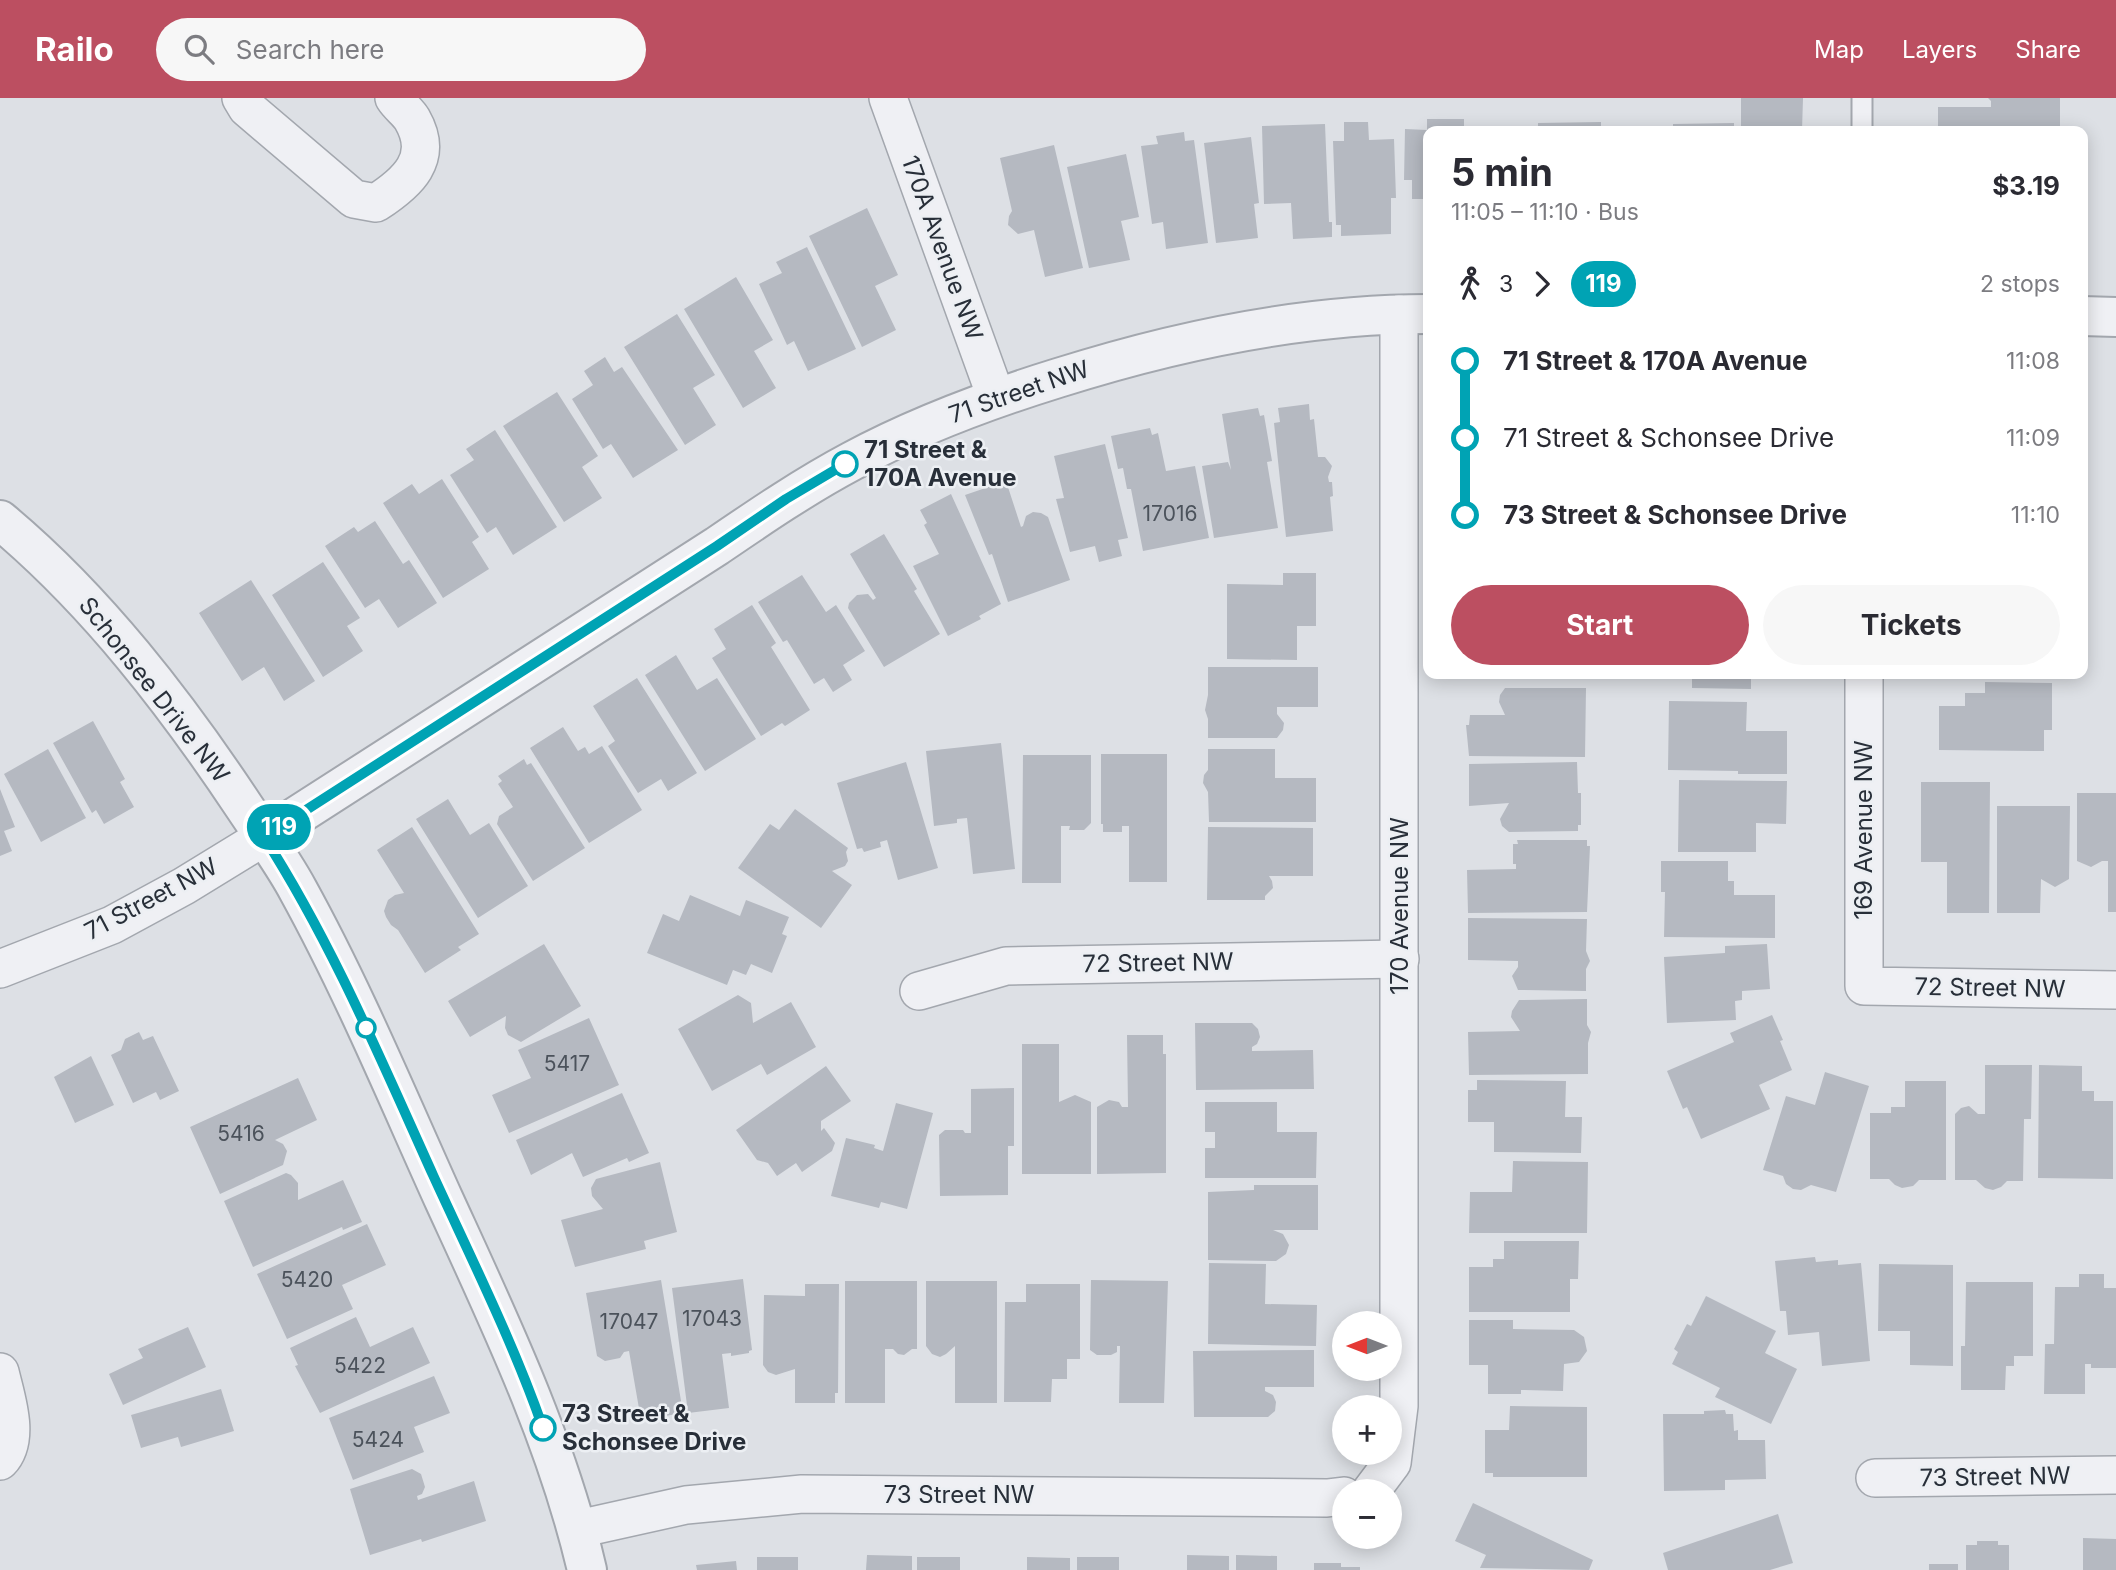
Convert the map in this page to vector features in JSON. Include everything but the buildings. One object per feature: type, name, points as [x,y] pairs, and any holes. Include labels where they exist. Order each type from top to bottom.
[{"type":"street","points":[[241,98],[247,108],[355,199],[376,204],[401,188],[420,159],[420,139],[411,118],[394,98]]},
{"type":"street","name":"170A Avenue NW","points":[[888,98],[996,397]]},
{"type":"street","name":"71 Street NW","points":[[0,969],[112,925],[184,886],[717,546],[786,499],[852,461],[914,430],[996,397],[1113,360],[1205,337],[1277,324],[1414,314]]},
{"type":"street","name":"170 Avenue NW","points":[[1380,1479],[1392,1463],[1399,1406],[1400,959],[1414,314]]},
{"type":"street","points":[[2088,316],[2116,317]]},
{"type":"street","name":"Schonsee Drive NW","points":[[0,520],[29,544],[124,646],[184,721],[296,887],[336,962],[488,1295],[534,1403],[578,1529],[587,1570]]},
{"type":"street","name":"169 Avenue NW","points":[[1864,679],[1864,986]]},
{"type":"street","name":"72 Street NW","points":[[919,991],[1006,966],[1400,959]]},
{"type":"street","name":"72 Street NW","points":[[1864,986],[2116,990]]},
{"type":"street","points":[[0,1372],[11,1426],[8,1453],[0,1461]]},
{"type":"street","name":"73 Street NW","points":[[1875,1478],[2116,1475]]},
{"type":"street","name":"73 Street NW","points":[[578,1529],[686,1505],[802,1494],[1332,1497]]},
{"type":"lane","points":[[1862,98],[1862,126]]},
{"type":"bus line","name":"119","points":[[543,1428],[488,1295],[336,962],[296,887],[264,837],[786,499],[845,464]]},
{"type":"place","name":"71 Street & 170A Avenue","points":[[845,464]]},
{"type":"place","name":"73 Street & Schonsee Drive","points":[[543,1428]]}]
